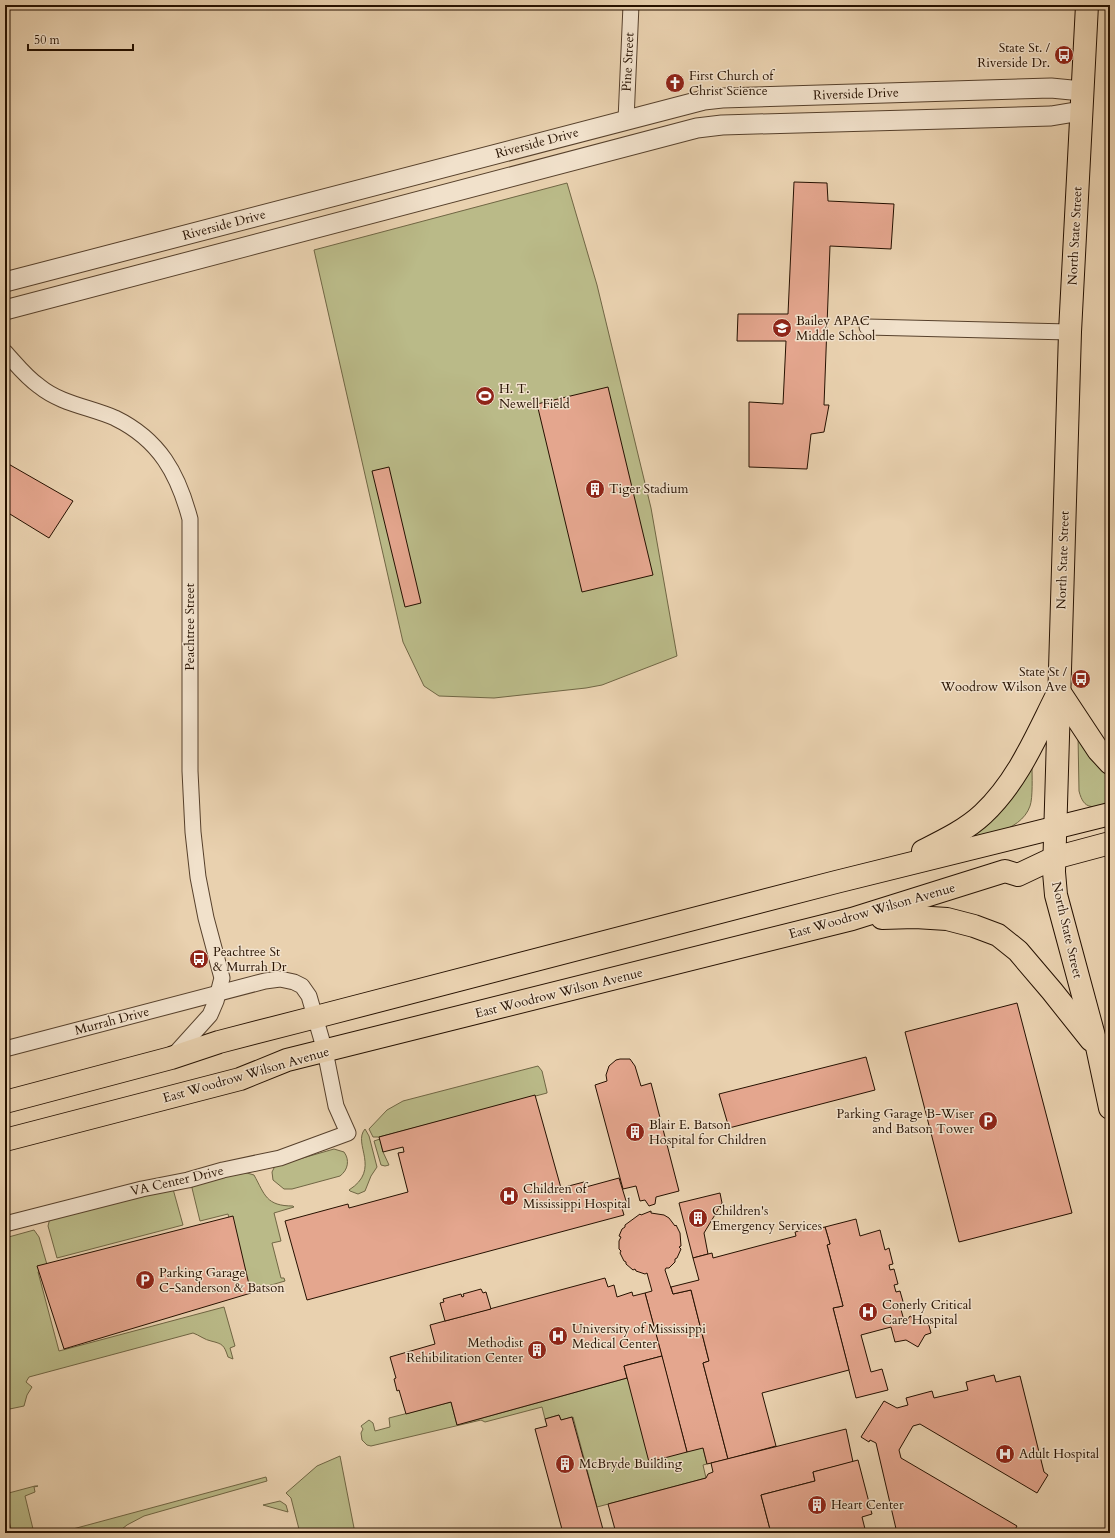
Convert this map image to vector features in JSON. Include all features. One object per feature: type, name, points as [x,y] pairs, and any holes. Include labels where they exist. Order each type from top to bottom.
[{"type":"main road","name":"North State Street","points":[[1087,5],[1070,332],[1054,858],[1056,895],[1097,1047],[1110,1108]]},
{"type":"main road","points":[[889,869],[954,834],[982,815],[1001,795],[1023,763],[1059,691],[1098,750],[1110,763]]},
{"type":"main road","points":[[5,1102],[171,1058],[219,1042],[316,1016],[1110,814]]},
{"type":"main road","name":"East Woodrow Wilson Avenue","points":[[5,1140],[240,1079],[287,1060],[852,919],[1005,871],[1018,875],[1054,858],[1110,843]]},
{"type":"main road","points":[[852,919],[915,917],[947,919],[974,926],[998,935],[1018,951],[1052,990],[1097,1047]]},
{"type":"street","name":"Pine Street","points":[[626,120],[631,5]]},
{"type":"street","name":"Riverside Drive","points":[[5,282],[704,100],[722,98],[1051,88],[1081,101]]},
{"type":"street","name":"Riverside Drive","points":[[5,310],[697,128],[722,125],[1051,116],[1081,101]]},
{"type":"street","points":[[867,327],[1070,332]]},
{"type":"street","name":"Peachtree Street","points":[[5,352],[23,372],[40,387],[63,400],[114,418],[132,429],[153,445],[165,459],[176,477],[184,497],[190,520],[190,771],[193,832],[206,918],[222,978],[210,1015],[171,1058]]},
{"type":"street","points":[[218,993],[265,981],[280,979],[294,982],[302,986],[309,996],[325,1051]]},
{"type":"street","name":"Murrah Drive","points":[[5,1049],[218,993]]},
{"type":"street","name":"VA Center Drive","points":[[5,1224],[142,1189],[188,1180],[223,1170],[280,1158],[348,1133],[336,1106],[325,1051]]},
{"type":"green space","name":"H. T. Newell Field","points":[[567,183],[597,285],[651,508],[677,656],[602,685],[586,688],[494,698],[439,696],[424,686],[403,642],[314,250]]},
{"type":"green space","points":[[1078,735],[1089,754],[1110,777],[1110,805],[1090,806],[1084,802],[1081,797],[1079,791]]},
{"type":"green space","points":[[1032,766],[1030,806],[1025,815],[1018,822],[997,833],[953,844]]},
{"type":"green space","points":[[538,1066],[542,1071],[547,1093],[379,1137],[373,1137],[369,1129],[387,1110],[403,1101]]},
{"type":"green space","points":[[365,1129],[369,1136],[377,1167],[371,1176],[365,1191],[358,1194],[349,1190],[359,1182],[364,1174],[365,1165],[362,1135]]},
{"type":"green space","points":[[380,1139],[383,1152],[389,1165],[381,1165],[374,1141]]},
{"type":"green space","points":[[334,1149],[344,1152],[347,1158],[345,1171],[340,1176],[292,1189],[284,1189],[273,1180],[272,1172],[275,1166]]},
{"type":"green space","points":[[247,1173],[254,1175],[264,1194],[272,1201],[277,1204],[294,1207],[274,1213],[281,1241],[272,1243],[281,1278],[284,1278],[285,1281],[247,1292],[228,1214],[200,1221],[192,1188],[193,1184],[198,1179]]},
{"type":"green space","points":[[173,1189],[183,1225],[57,1258],[48,1226],[50,1218]]},
{"type":"green space","points":[[34,1230],[39,1237],[48,1268],[38,1272],[59,1351],[224,1307],[235,1346],[230,1348],[233,1359],[228,1357],[224,1347],[221,1344],[206,1340],[193,1333],[29,1377],[26,1382],[32,1387],[27,1395],[24,1406],[5,1410],[5,1238]]},
{"type":"green space","points":[[627,1378],[703,1448],[707,1464],[703,1465],[706,1478],[597,1507],[573,1417],[561,1420],[559,1415],[545,1419],[542,1407],[485,1422],[481,1420],[371,1446],[367,1445],[362,1440],[361,1433],[363,1429],[361,1426],[369,1420],[373,1423],[375,1431],[390,1427],[389,1418],[451,1402],[457,1425]]},
{"type":"green space","points":[[340,1456],[355,1533],[300,1533],[291,1498],[286,1493],[317,1466]]},
{"type":"green space","points":[[266,1477],[267,1481],[144,1516],[127,1525],[117,1533],[58,1533]]},
{"type":"green space","points":[[38,1486],[34,1487],[35,1492],[25,1496],[34,1533],[12,1533],[5,1505],[5,1494]]},
{"type":"green space","points":[[280,1501],[286,1505],[288,1512],[263,1505]]},
{"type":"building","name":"Bailey APAC Middle School","points":[[794,182],[827,183],[828,201],[894,204],[891,249],[830,246],[824,405],[829,405],[824,432],[811,434],[807,469],[749,467],[749,402],[783,404],[786,341],[737,341],[738,314],[788,314]]},
{"type":"building","name":"Tiger Stadium","points":[[608,387],[653,575],[582,592],[537,404]]},
{"type":"building","points":[[5,462],[73,501],[49,538],[5,511]]},
{"type":"building","points":[[389,467],[421,603],[405,607],[372,471]]},
{"type":"building","name":"Parking Garage B-Wiser and Batson Tower","points":[[1017,1003],[1072,1213],[959,1242],[905,1032]]},
{"type":"building","points":[[866,1057],[875,1090],[729,1128],[719,1094]]},
{"type":"building","name":"Blair E. Batson Hospital for Children","points":[[630,1059],[635,1066],[641,1086],[651,1083],[679,1191],[656,1197],[655,1204],[649,1206],[645,1200],[640,1201],[636,1186],[623,1189],[595,1085],[607,1081],[606,1075],[609,1066],[616,1060]]},
{"type":"building","name":"Children of Mississippi Hospital","points":[[535,1095],[561,1188],[584,1182],[586,1187],[619,1178],[627,1204],[621,1205],[624,1215],[307,1300],[285,1221],[348,1204],[349,1208],[408,1192],[398,1153],[404,1152],[403,1147],[383,1152],[379,1137]]},
{"type":"building","name":"Children's Emergency Services","points":[[720,1193],[722,1203],[704,1233],[708,1254],[693,1258],[679,1203]]},
{"type":"building","points":[[651,1211],[651,1213],[664,1215],[669,1218],[675,1226],[676,1225],[680,1233],[681,1246],[679,1247],[681,1249],[677,1258],[675,1259],[675,1262],[665,1270],[673,1294],[691,1290],[709,1361],[703,1363],[728,1459],[707,1464],[703,1448],[687,1452],[645,1293],[652,1291],[647,1273],[645,1274],[636,1271],[635,1269],[633,1270],[626,1264],[620,1253],[619,1241],[621,1237],[619,1236],[622,1229],[640,1214],[641,1215]]},
{"type":"building","name":"Parking Garage C-Sanderson & Batson","points":[[233,1216],[251,1293],[64,1349],[37,1266]]},
{"type":"building","name":"Conerly Critical Care Hospital","points":[[856,1219],[860,1236],[880,1230],[885,1250],[889,1248],[893,1264],[889,1265],[890,1270],[894,1269],[898,1284],[894,1285],[896,1292],[900,1291],[904,1305],[900,1306],[905,1324],[910,1316],[922,1323],[928,1322],[931,1333],[925,1335],[918,1347],[906,1340],[895,1342],[891,1327],[861,1335],[871,1372],[882,1369],[888,1390],[856,1398],[833,1308],[843,1306],[827,1245],[830,1244],[825,1227]]},
{"type":"building","points":[[815,1227],[815,1229],[825,1227],[830,1244],[827,1245],[843,1306],[833,1308],[849,1370],[762,1393],[776,1446],[728,1459],[703,1363],[709,1361],[691,1290],[673,1294],[671,1287],[699,1280],[693,1258],[712,1253],[713,1258],[796,1236],[795,1232]]},
{"type":"building","name":"Methodist Rehibilitation Center","points":[[605,1278],[608,1287],[614,1285],[617,1297],[632,1292],[633,1296],[645,1293],[662,1356],[624,1366],[627,1378],[457,1425],[451,1402],[406,1414],[399,1390],[397,1391],[394,1379],[396,1378],[390,1357],[435,1344],[430,1325]]},
{"type":"building","points":[[481,1289],[483,1293],[486,1292],[491,1309],[445,1321],[440,1303],[444,1302],[443,1299],[461,1294],[462,1297],[464,1296],[463,1294]]},
{"type":"building","points":[[662,1356],[687,1452],[649,1462],[624,1366]]},
{"type":"building","name":"Adult Hospital","points":[[994,1375],[996,1382],[1020,1376],[1044,1472],[1048,1475],[1037,1493],[920,1424],[913,1426],[899,1450],[901,1458],[1017,1526],[1013,1533],[897,1533],[876,1443],[870,1440],[869,1442],[861,1437],[884,1401],[897,1408],[908,1405],[906,1398],[932,1391],[934,1398],[968,1390],[966,1382]]},
{"type":"building","name":"McBryde Building","points":[[559,1415],[561,1420],[572,1417],[604,1533],[563,1533],[535,1429],[547,1426],[545,1419]]},
{"type":"building","points":[[846,1429],[853,1462],[813,1472],[815,1481],[761,1495],[771,1533],[616,1533],[608,1504],[706,1478],[708,1474],[713,1472],[711,1463]]},
{"type":"building","name":"Heart Center","points":[[858,1460],[872,1514],[862,1517],[866,1533],[771,1533],[761,1495],[815,1481],[813,1472]]},
{"type":"place","name":"State St. / Riverside Dr.","points":[[1064,55]]},
{"type":"place","name":"First Church of Christ Science","points":[[675,83]]},
{"type":"place","name":"Bailey APAC Middle School","points":[[782,328]]},
{"type":"place","name":"H. T. Newell Field","points":[[485,396]]},
{"type":"place","name":"Tiger Stadium","points":[[595,489]]},
{"type":"place","name":"State St / Woodrow Wilson Ave","points":[[1081,679]]},
{"type":"place","name":"Peachtree St & Murrah Dr","points":[[199,959]]},
{"type":"place","name":"Parking Garage B-Wiser and Batson Tower","points":[[988,1121]]},
{"type":"place","name":"Blair E. Batson Hospital for Children","points":[[635,1132]]},
{"type":"place","name":"Children of Mississippi Hospital","points":[[509,1196]]},
{"type":"place","name":"Children's Emergency Services","points":[[698,1218]]},
{"type":"place","name":"Parking Garage C-Sanderson & Batson","points":[[145,1280]]},
{"type":"place","name":"Conerly Critical Care Hospital","points":[[868,1312]]},
{"type":"place","name":"University of Mississippi Medical Center","points":[[558,1336]]},
{"type":"place","name":"Methodist Rehibilitation Center","points":[[537,1350]]},
{"type":"place","name":"Adult Hospital","points":[[1005,1454]]},
{"type":"place","name":"McBryde Building","points":[[565,1464]]},
{"type":"place","name":"Heart Center","points":[[817,1505]]}]
